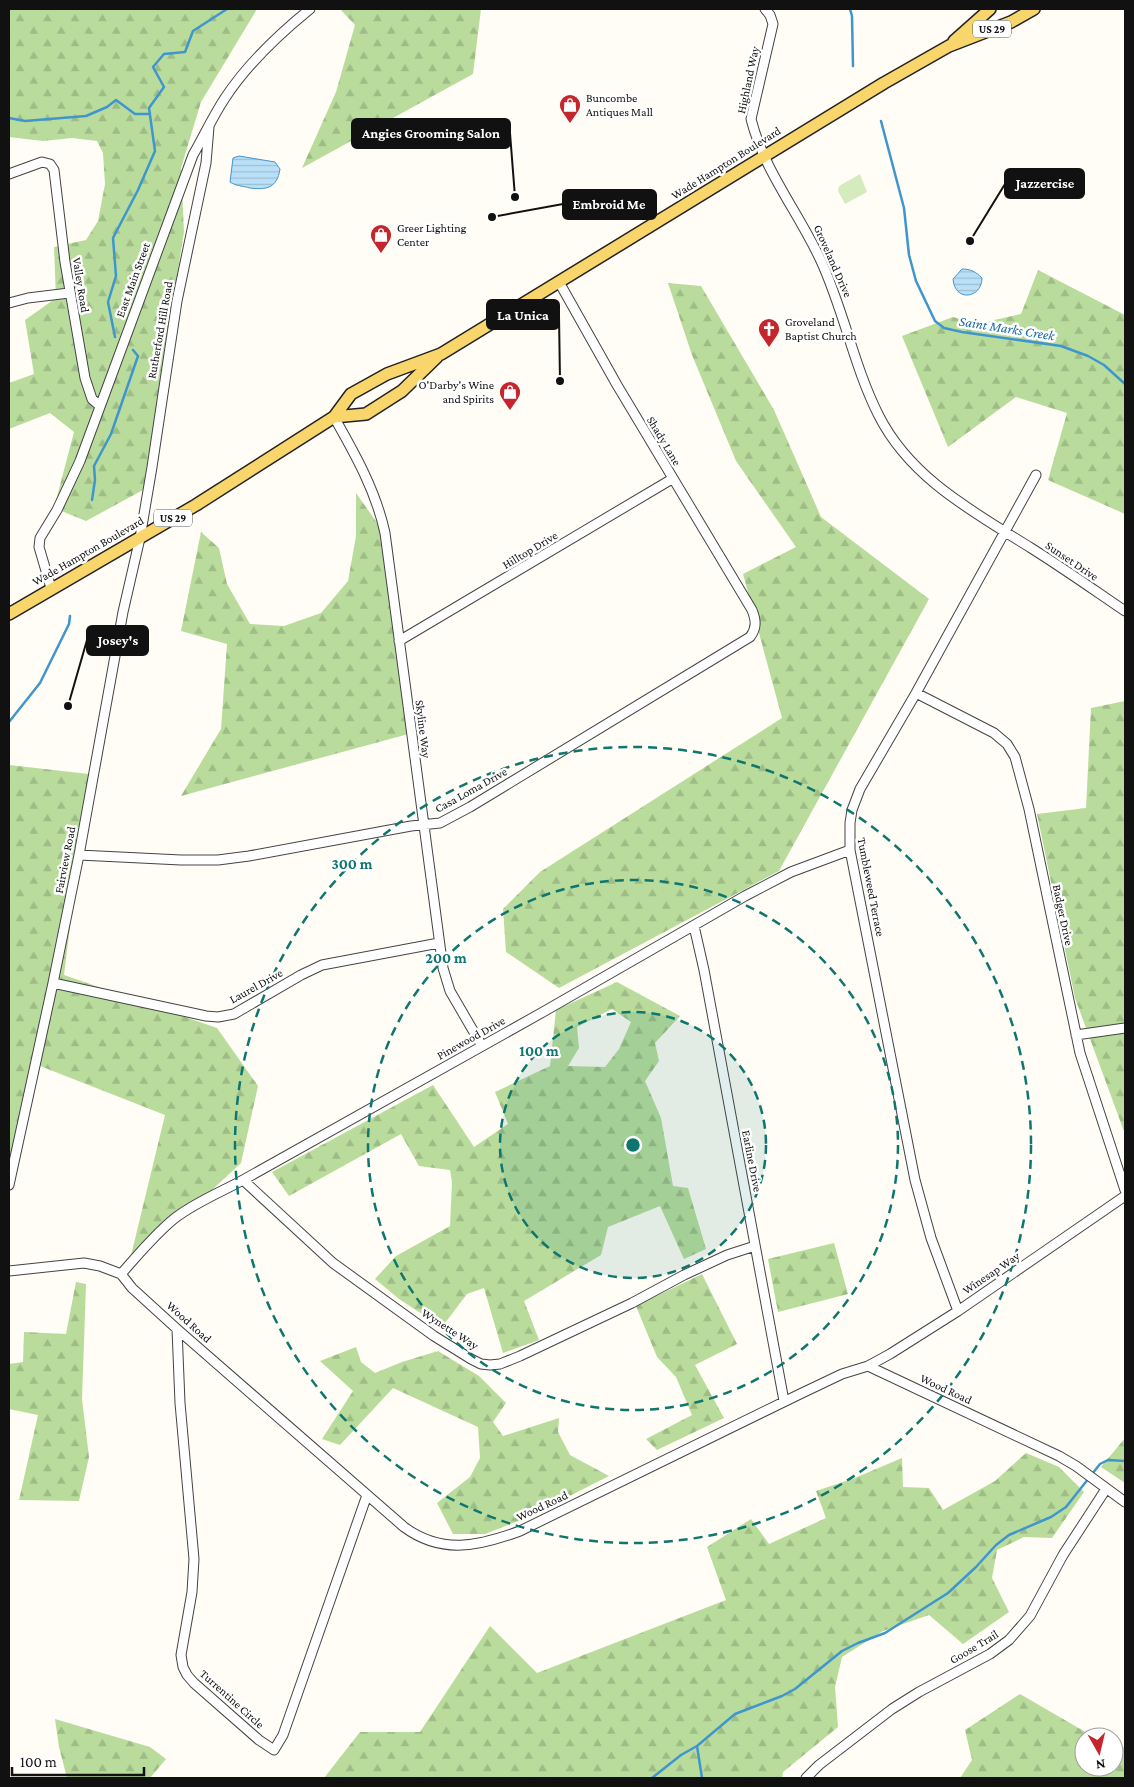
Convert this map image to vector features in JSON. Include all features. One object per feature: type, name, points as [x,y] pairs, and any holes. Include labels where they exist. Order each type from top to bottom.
[{"type":"main road","name":"Wade Hampton Boulevard","points":[[949,46],[990,9]]},
{"type":"main road","name":"Wade Hampton Boulevard","points":[[9,614],[196,505],[334,417],[351,394],[387,374],[441,354],[764,156],[949,46],[1011,22],[1034,9]]},
{"type":"main road","name":"Wade Hampton Boulevard","points":[[334,417],[366,414],[402,391],[441,354]]},
{"type":"street","name":"East Main Street","points":[[51,588],[39,547],[40,538],[72,481],[184,175],[220,106],[243,74],[270,43],[310,9]]},
{"type":"street","name":"Highland Way","points":[[764,156],[751,119],[772,29],[772,19],[765,9]]},
{"type":"street","name":"Rutherford Hill Road","points":[[140,538],[177,301],[206,163],[209,128]]},
{"type":"street","name":"Groveland Drive","points":[[764,156],[780,188],[804,226],[820,260],[840,309],[868,394],[879,418],[911,462],[934,484],[1005,532]]},
{"type":"street","name":"Valley Road","points":[[9,174],[42,162],[50,164],[54,170],[69,293],[85,378],[92,399],[100,406]]},
{"type":"street","name":"Shady Lane","points":[[559,282],[672,479],[752,610]]},
{"type":"street","points":[[9,303],[28,298],[69,293]]},
{"type":"street","name":"Skyline Way","points":[[334,417],[357,456],[381,516],[385,533],[443,968],[450,991],[482,1046]]},
{"type":"street","name":"Tumbleweed Terrace","points":[[958,1311],[931,1238],[915,1180],[850,850],[850,823],[856,797],[916,693],[1036,475]]},
{"type":"street","name":"Hilltop Drive","points":[[399,642],[672,479]]},
{"type":"street","name":"Sunset Drive","points":[[1005,532],[1125,611]]},
{"type":"street","name":"Fairview Road","points":[[9,1185],[79,855],[123,612],[140,538]]},
{"type":"street","name":"Casa Loma Drive","points":[[79,855],[218,860],[440,823],[470,807],[746,640],[755,628],[755,617],[752,610]]},
{"type":"street","name":"Badger Drive","points":[[916,693],[994,733],[1007,744],[1015,757],[1029,809],[1076,1035],[1094,1098],[1125,1190]]},
{"type":"street","name":"Pinewood Drive","points":[[121,1274],[174,1218],[196,1205],[791,872],[850,850]]},
{"type":"street","name":"Earline Drive","points":[[694,926],[784,1402]]},
{"type":"street","name":"Laurel Drive","points":[[53,983],[218,1017],[238,1012],[301,975],[322,965],[439,944]]},
{"type":"street","points":[[1076,1035],[1125,1028]]},
{"type":"street","name":"Wynette Way","points":[[243,1180],[333,1263],[434,1336],[481,1364],[500,1364],[520,1356],[632,1303],[684,1275],[727,1255],[755,1246]]},
{"type":"street","name":"Winesap Way","points":[[868,1366],[958,1311],[1125,1196]]},
{"type":"street","name":"Wood Road","points":[[9,1271],[84,1263],[100,1266],[121,1274],[132,1288],[177,1329],[404,1527],[423,1539],[447,1545],[484,1542],[520,1531],[842,1374],[868,1366],[1059,1456],[1125,1502]]},
{"type":"street","name":"Turrentine Circle","points":[[177,1329],[180,1404],[194,1559],[192,1592],[182,1648],[182,1661],[187,1675],[194,1683],[259,1740],[274,1750],[283,1735],[367,1495]]},
{"type":"street","name":"Goose Trail","points":[[806,1778],[819,1765],[892,1709],[919,1692],[990,1654],[1009,1640],[1030,1616],[1063,1555],[1106,1489]]},
{"type":"green space","points":[[9,9],[257,9],[201,102],[181,168],[184,232],[143,490],[86,521],[54,508],[74,432],[50,413],[9,429],[9,383],[34,374],[25,320],[56,298],[54,247],[86,240],[98,221],[105,184],[103,153],[97,141],[72,138],[43,141],[9,137]]},
{"type":"green space","points":[[340,9],[481,9],[473,74],[302,168],[336,92],[355,25]]},
{"type":"green space","points":[[860,174],[867,192],[845,204],[838,191],[839,186]]},
{"type":"green space","points":[[1038,270],[1125,315],[1125,514],[1048,480],[1067,413],[1016,397],[948,447],[902,336],[953,317],[976,324],[1021,314]]},
{"type":"green space","points":[[668,283],[701,286],[774,410],[821,517],[929,599],[779,871],[559,988],[506,952],[503,909],[540,872],[782,718],[743,574],[796,547],[736,461],[692,355]]},
{"type":"green space","points":[[356,493],[392,544],[412,733],[181,796],[221,729],[227,644],[181,631],[201,532],[219,548],[227,584],[250,624],[284,626],[321,613],[348,581],[356,536]]},
{"type":"green space","points":[[1125,701],[1125,1134],[1075,998],[1037,814],[1086,808],[1091,708]]},
{"type":"green space","points":[[9,765],[89,774],[64,975],[217,1028],[258,1086],[241,1163],[128,1268],[165,1115],[35,1064],[9,1175]]},
{"type":"green space","points":[[617,982],[680,1016],[655,1043],[659,1061],[645,1081],[661,1118],[673,1186],[688,1188],[706,1249],[684,1259],[660,1206],[608,1227],[601,1255],[524,1301],[539,1340],[503,1353],[484,1288],[467,1294],[442,1327],[399,1299],[375,1279],[396,1256],[450,1226],[452,1182],[450,1170],[419,1166],[401,1134],[289,1196],[272,1172],[433,1085],[474,1147],[508,1124],[495,1092],[550,1066],[556,1010]],"holes":[[[612,1009],[631,1022],[619,1049],[605,1067],[568,1066],[579,1048],[577,1027]]]},
{"type":"green space","points":[[834,1243],[848,1294],[778,1312],[768,1259]]},
{"type":"green space","points":[[702,1274],[737,1344],[695,1365],[724,1418],[657,1450],[646,1439],[692,1415],[676,1377],[657,1357],[636,1306]]},
{"type":"green space","points":[[76,1282],[86,1284],[82,1399],[89,1457],[79,1501],[19,1500],[38,1415],[9,1409],[9,1364],[23,1362],[24,1332],[66,1334]]},
{"type":"green space","points":[[356,1347],[361,1362],[375,1373],[438,1351],[479,1376],[506,1403],[493,1422],[503,1436],[559,1418],[558,1432],[570,1455],[609,1476],[526,1518],[485,1534],[453,1534],[437,1503],[470,1477],[480,1458],[478,1427],[393,1388],[340,1445],[322,1439],[353,1391],[320,1361]]},
{"type":"green space","points":[[1125,1438],[1125,1483],[1101,1467]]},
{"type":"green space","points":[[1026,1453],[1059,1467],[1084,1492],[1052,1538],[1024,1537],[997,1550],[992,1578],[1009,1612],[963,1644],[929,1615],[883,1631],[842,1657],[835,1687],[838,1727],[783,1772],[782,1778],[324,1778],[360,1732],[420,1732],[490,1626],[537,1673],[726,1600],[707,1547],[751,1519],[769,1544],[826,1518],[816,1491],[855,1478],[902,1458],[903,1487],[929,1488],[943,1510],[995,1481]]},
{"type":"green space","points":[[1020,1694],[1077,1727],[1074,1727],[1074,1777],[1124,1777],[1125,1747],[1125,1778],[960,1778],[972,1760],[965,1730]]},
{"type":"green space","points":[[55,1719],[150,1747],[166,1759],[150,1778],[67,1778],[59,1747]]},
{"type":"water","points":[[239,156],[275,162],[280,169],[274,184],[261,189],[230,182],[233,158]]},
{"type":"water","points":[[962,269],[973,271],[982,278],[978,290],[968,295],[958,292],[953,279]]},
{"type":"waterway","points":[[115,337],[108,302],[116,276],[113,238],[138,190],[155,151],[149,108],[164,87],[153,67],[164,54],[185,52],[193,31],[227,9]]},
{"type":"waterway","name":"Saint Marks Creek","points":[[850,9],[852,16],[853,66]]},
{"type":"waterway","points":[[9,118],[25,121],[86,116],[107,107],[116,100],[135,114],[150,114]]},
{"type":"waterway","name":"Saint Marks Creek","points":[[881,121],[904,208],[909,255],[916,281],[935,321],[944,328],[962,332],[1061,346],[1088,356],[1104,365],[1125,384]]},
{"type":"waterway","points":[[92,500],[95,480],[94,466],[111,434],[138,356],[133,350]]},
{"type":"waterway","points":[[9,722],[40,683],[69,624],[70,616]]},
{"type":"waterway","points":[[652,1778],[681,1755],[697,1746],[735,1714],[795,1689],[842,1651],[885,1633],[948,1593],[996,1545],[1009,1535],[1051,1517],[1066,1507],[1100,1464],[1108,1460],[1125,1461]]},
{"type":"waterway","points":[[697,1746],[702,1778]]},
{"type":"place","name":"Buncombe Antiques Mall","points":[[570,124]]},
{"type":"place","name":"Angies Grooming Salon","points":[[515,197]]},
{"type":"place","name":"Embroid Me","points":[[492,217]]},
{"type":"place","name":"Jazzercise","points":[[970,241]]},
{"type":"place","name":"Greer Lighting Center","points":[[381,254]]},
{"type":"place","name":"Groveland Baptist Church","points":[[769,348]]},
{"type":"place","name":"La Unica","points":[[560,381]]},
{"type":"place","name":"O'Darby's Wine and Spirits","points":[[510,411]]},
{"type":"place","name":"Josey's","points":[[68,706]]}]
